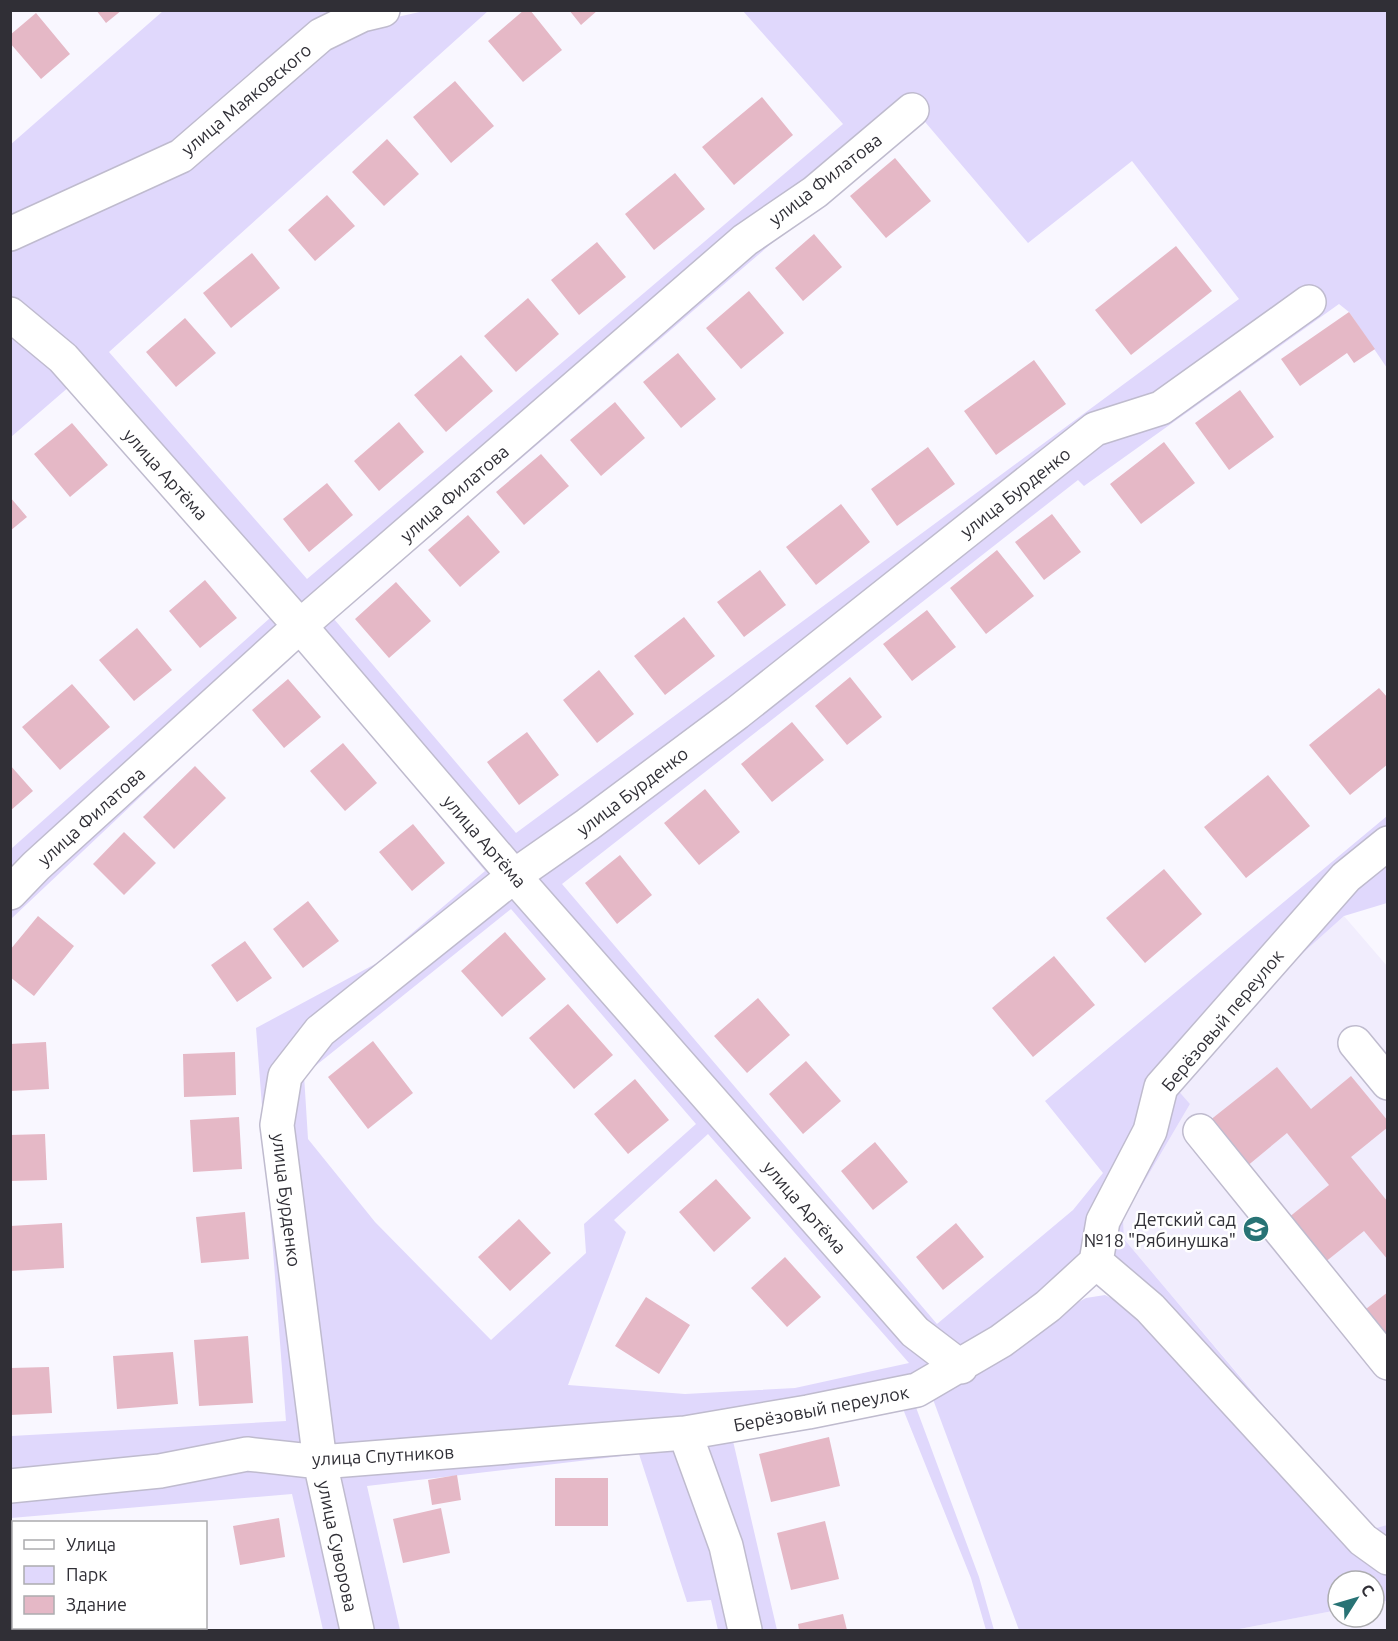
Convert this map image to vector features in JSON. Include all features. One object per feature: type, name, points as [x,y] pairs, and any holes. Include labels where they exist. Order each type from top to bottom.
[{"type":"street","name":"улица Маяковского","points":[[10,234],[181,156],[321,35],[363,15],[383,10]]},
{"type":"street","name":"улица Филатова","points":[[10,893],[36,866],[300,626],[745,240],[815,192],[912,110]]},
{"type":"street","name":"улица Бурденко","points":[[320,1462],[277,1125],[285,1076],[320,1031],[514,876],[597,818],[737,713],[1095,429],[1161,408],[1309,302]]},
{"type":"street","name":"улица Артёма","points":[[10,314],[63,358],[300,626],[514,876],[915,1332],[960,1367]]},
{"type":"street","name":"Берёзовый переулок","points":[[685,1433],[918,1390],[1001,1341],[1048,1306],[1096,1262],[1103,1221],[1150,1131],[1161,1087],[1346,877],[1388,843]]},
{"type":"street","points":[[1355,1043],[1388,1083]]},
{"type":"street","points":[[1200,1131],[1388,1363]]},
{"type":"street","points":[[1096,1262],[1150,1308],[1379,1548]]},
{"type":"street","points":[[685,1433],[726,1546],[745,1630]]},
{"type":"street","name":"улица Спутников","points":[[10,1486],[160,1471],[247,1454],[320,1462],[685,1433]]},
{"type":"street","name":"улица Суворова","points":[[320,1462],[357,1630]]},
{"type":"shaded area","name":"Детский сад №18 \"Рябинушка\"","points":[[1344,916],[1387,966],[1387,1525],[1370,1530],[1124,1239],[1123,1218],[1190,1104],[1176,1088],[1237,1012]]},
{"type":"shaded area","points":[[1386,1601],[1387,1630],[1234,1630],[1326,1612],[1326,1629],[1386,1629]]},
{"type":"green space","points":[[163,11],[347,11],[174,147],[11,223],[10,145]]},
{"type":"green space","points":[[424,11],[488,11],[109,352],[307,579],[843,124],[743,11],[1387,11],[1387,368],[1349,312],[1339,304],[1084,486],[1078,480],[562,884],[937,1324],[1073,1210],[1103,1173],[1045,1101],[1387,816],[1387,831],[1337,872],[1149,1088],[1143,1132],[1095,1224],[1089,1258],[1039,1304],[969,1348],[953,1348],[922,1325],[540,887],[538,879],[545,866],[742,722],[1099,436],[1165,417],[1323,298],[1301,298],[1160,398],[1093,420],[732,705],[582,818],[532,854],[521,858],[511,856],[318,631],[318,621],[748,247],[819,196],[916,111],[909,104],[813,185],[739,235],[309,610],[297,611],[68,354],[16,311],[11,302],[11,245],[186,166],[327,42],[366,24]],"holes":[[[920,116],[1028,243],[1132,161],[1239,299],[516,833],[334,619]]]},
{"type":"green space","points":[[10,324],[61,364],[287,620],[285,631],[31,859],[11,881],[11,849],[270,618],[70,386],[11,437]]},
{"type":"green space","points":[[294,641],[503,875],[278,1072],[309,1447],[11,1477],[11,1436],[286,1421],[256,1028],[377,963],[485,871],[298,648],[11,919],[11,903]]},
{"type":"green space","points":[[1387,854],[1387,903],[1344,916],[1237,1012]]},
{"type":"green space","points":[[515,888],[937,1362],[935,1371],[683,1423],[327,1449],[287,1129],[294,1080],[325,1040]],"holes":[[[511,909],[696,1124],[584,1224],[586,1253],[491,1340],[375,1222],[308,1139],[304,1075]],[[708,1134],[909,1363],[795,1388],[685,1394],[568,1385],[626,1232],[614,1220]]]},
{"type":"green space","points":[[1176,1088],[1190,1104],[1123,1218],[1124,1239],[1358,1517],[1154,1295],[1120,1264],[1111,1251],[1110,1226],[1159,1135],[1169,1098]]},
{"type":"green space","points":[[1105,1295],[1133,1309],[1382,1569],[1326,1569],[1326,1612],[1234,1630],[1019,1630],[931,1394],[1056,1314],[1086,1298]]},
{"type":"green space","points":[[914,1402],[979,1577],[994,1630],[986,1630],[971,1578],[903,1409],[733,1441],[777,1630],[754,1630],[707,1447],[718,1435]]},
{"type":"green space","points":[[669,1449],[685,1461],[737,1630],[718,1630],[711,1600],[687,1602],[639,1454],[367,1486],[400,1630],[366,1630],[334,1481],[350,1468]]},
{"type":"green space","points":[[248,1463],[306,1470],[349,1630],[323,1630],[292,1494],[11,1518],[11,1494]]},
{"type":"green space","points":[[1387,1525],[1387,1545],[1370,1530]]},
{"type":"green space","points":[[1386,1573],[1387,1574],[1386,1601]]},
{"type":"building","points":[[96,10],[122,10],[106,23]]},
{"type":"building","points":[[524,10],[530,10],[562,50],[523,82],[488,41]]},
{"type":"building","points":[[569,10],[598,10],[581,25]]},
{"type":"building","points":[[36,13],[70,54],[41,79],[10,43],[10,35]]},
{"type":"building","points":[[455,81],[494,126],[451,163],[413,117]]},
{"type":"building","points":[[762,97],[793,135],[734,185],[702,147]]},
{"type":"building","points":[[387,139],[419,174],[384,206],[352,172]]},
{"type":"building","points":[[895,158],[931,201],[886,238],[850,196]]},
{"type":"building","points":[[675,173],[705,209],[654,250],[625,214]]},
{"type":"building","points":[[327,195],[355,226],[315,261],[288,230]]},
{"type":"building","points":[[814,234],[842,267],[803,301],[775,268]]},
{"type":"building","points":[[597,242],[626,277],[579,315],[551,280]]},
{"type":"building","points":[[1176,246],[1212,291],[1131,355],[1095,310]]},
{"type":"building","points":[[252,253],[280,288],[231,328],[203,293]]},
{"type":"building","points":[[749,291],[784,333],[741,369],[706,328]]},
{"type":"building","points":[[528,298],[559,334],[516,372],[484,336]]},
{"type":"building","points":[[1349,312],[1375,349],[1354,363],[1347,353],[1300,386],[1281,359]]},
{"type":"building","points":[[185,318],[216,353],[176,387],[146,352]]},
{"type":"building","points":[[678,353],[716,399],[681,428],[643,382]]},
{"type":"building","points":[[461,355],[493,391],[446,432],[414,395]]},
{"type":"building","points":[[1034,360],[1066,404],[996,455],[964,411]]},
{"type":"building","points":[[1240,390],[1274,437],[1229,470],[1195,423]]},
{"type":"building","points":[[615,402],[645,438],[601,476],[570,440]]},
{"type":"building","points":[[399,422],[424,452],[379,491],[354,461]]},
{"type":"building","points":[[72,423],[108,465],[70,497],[34,454]]},
{"type":"building","points":[[1164,442],[1195,483],[1141,524],[1110,484]]},
{"type":"building","points":[[928,447],[955,484],[897,526],[871,489]]},
{"type":"building","points":[[541,454],[569,486],[524,525],[496,492]]},
{"type":"building","points":[[327,483],[353,515],[309,552],[283,519]]},
{"type":"building","points":[[10,497],[27,517],[10,531]]},
{"type":"building","points":[[841,504],[870,542],[816,585],[786,547]]},
{"type":"building","points":[[1052,514],[1081,552],[1044,580],[1015,542]]},
{"type":"building","points":[[468,515],[500,552],[460,587],[428,550]]},
{"type":"building","points":[[997,550],[1034,596],[986,634],[950,588]]},
{"type":"building","points":[[760,570],[786,605],[744,637],[717,602]]},
{"type":"building","points":[[205,580],[237,618],[200,648],[169,611]]},
{"type":"building","points":[[396,582],[431,621],[389,658],[355,619]]},
{"type":"building","points":[[927,610],[956,647],[912,681],[883,644]]},
{"type":"building","points":[[684,617],[715,656],[665,695],[634,656]]},
{"type":"building","points":[[137,628],[172,670],[134,701],[99,660]]},
{"type":"building","points":[[599,670],[634,714],[597,743],[563,700]]},
{"type":"building","points":[[850,677],[882,717],[847,745],[815,706]]},
{"type":"building","points":[[288,679],[321,717],[284,748],[252,710]]},
{"type":"building","points":[[72,684],[110,727],[60,770],[22,727]]},
{"type":"building","points":[[1379,688],[1388,698],[1388,764],[1350,795],[1309,745]]},
{"type":"building","points":[[792,722],[824,760],[772,802],[741,764]]},
{"type":"building","points":[[527,732],[559,775],[519,805],[487,762]]},
{"type":"building","points":[[343,743],[377,783],[345,811],[310,771]]},
{"type":"building","points":[[10,765],[33,791],[10,811]]},
{"type":"building","points":[[195,766],[226,798],[174,849],[143,817]]},
{"type":"building","points":[[1268,775],[1310,826],[1246,878],[1204,827]]},
{"type":"building","points":[[705,789],[740,832],[699,865],[664,823]]},
{"type":"building","points":[[413,824],[445,863],[412,891],[379,852]]},
{"type":"building","points":[[124,832],[156,863],[124,895],[93,864]]},
{"type":"building","points":[[620,855],[652,895],[617,924],[585,883]]},
{"type":"building","points":[[1164,869],[1202,914],[1145,963],[1106,918]]},
{"type":"building","points":[[308,901],[339,941],[303,968],[273,929]]},
{"type":"building","points":[[38,916],[74,946],[34,996],[10,977],[10,950]]},
{"type":"building","points":[[505,932],[546,979],[502,1017],[461,971]]},
{"type":"building","points":[[245,941],[272,978],[237,1002],[211,965]]},
{"type":"building","points":[[1054,956],[1095,1005],[1033,1057],[992,1008]]},
{"type":"building","points":[[758,998],[790,1035],[747,1073],[714,1036]]},
{"type":"building","points":[[568,1004],[613,1055],[574,1089],[529,1038]]},
{"type":"building","points":[[373,1041],[413,1093],[368,1129],[328,1077]]},
{"type":"building","points":[[46,1042],[49,1089],[10,1091],[10,1044]]},
{"type":"building","points":[[235,1052],[236,1095],[184,1097],[183,1054]]},
{"type":"building","points":[[806,1061],[841,1101],[803,1134],[769,1094]]},
{"type":"building","name":"Детский сад №18 \"Рябинушка\"","points":[[1277,1067],[1311,1109],[1351,1076],[1388,1121],[1388,1127],[1351,1157],[1388,1202],[1388,1260],[1364,1231],[1324,1263],[1288,1218],[1329,1185],[1287,1133],[1246,1167],[1209,1121]]},
{"type":"building","points":[[635,1079],[669,1120],[628,1154],[594,1114]]},
{"type":"building","points":[[239,1117],[242,1169],[193,1172],[190,1120]]},
{"type":"building","points":[[45,1134],[47,1180],[10,1181],[10,1135]]},
{"type":"building","points":[[875,1142],[908,1182],[873,1210],[841,1171]]},
{"type":"building","points":[[716,1179],[751,1218],[714,1252],[679,1212]]},
{"type":"building","points":[[245,1212],[249,1259],[201,1263],[196,1217]]},
{"type":"building","points":[[519,1219],[551,1253],[510,1291],[478,1257]]},
{"type":"building","points":[[62,1223],[64,1268],[10,1271],[10,1226]]},
{"type":"building","points":[[956,1223],[984,1257],[943,1290],[916,1257]]},
{"type":"building","points":[[785,1257],[821,1297],[787,1327],[751,1288]]},
{"type":"building","points":[[1388,1292],[1388,1344],[1362,1312]]},
{"type":"building","points":[[646,1297],[690,1325],[659,1374],[615,1346]]},
{"type":"building","points":[[248,1336],[253,1403],[199,1406],[194,1340]]},
{"type":"building","points":[[173,1352],[178,1404],[117,1409],[113,1356]]},
{"type":"building","points":[[49,1367],[52,1413],[10,1415],[10,1368]]},
{"type":"building","points":[[829,1437],[840,1486],[771,1502],[759,1454]]},
{"type":"building","points":[[457,1475],[461,1500],[432,1505],[428,1480]]},
{"type":"building","points":[[555,1478],[608,1478],[608,1526],[555,1526]]},
{"type":"building","points":[[441,1508],[450,1553],[403,1563],[393,1519]]},
{"type":"building","points":[[279,1518],[285,1557],[240,1565],[233,1526]]},
{"type":"building","points":[[825,1521],[839,1579],[791,1590],[777,1533]]},
{"type":"building","points":[[843,1614],[847,1630],[799,1630],[798,1624]]},
{"type":"place","name":"Детский сад №18 \"Рябинушка\"","points":[[1256,1229]]}]
